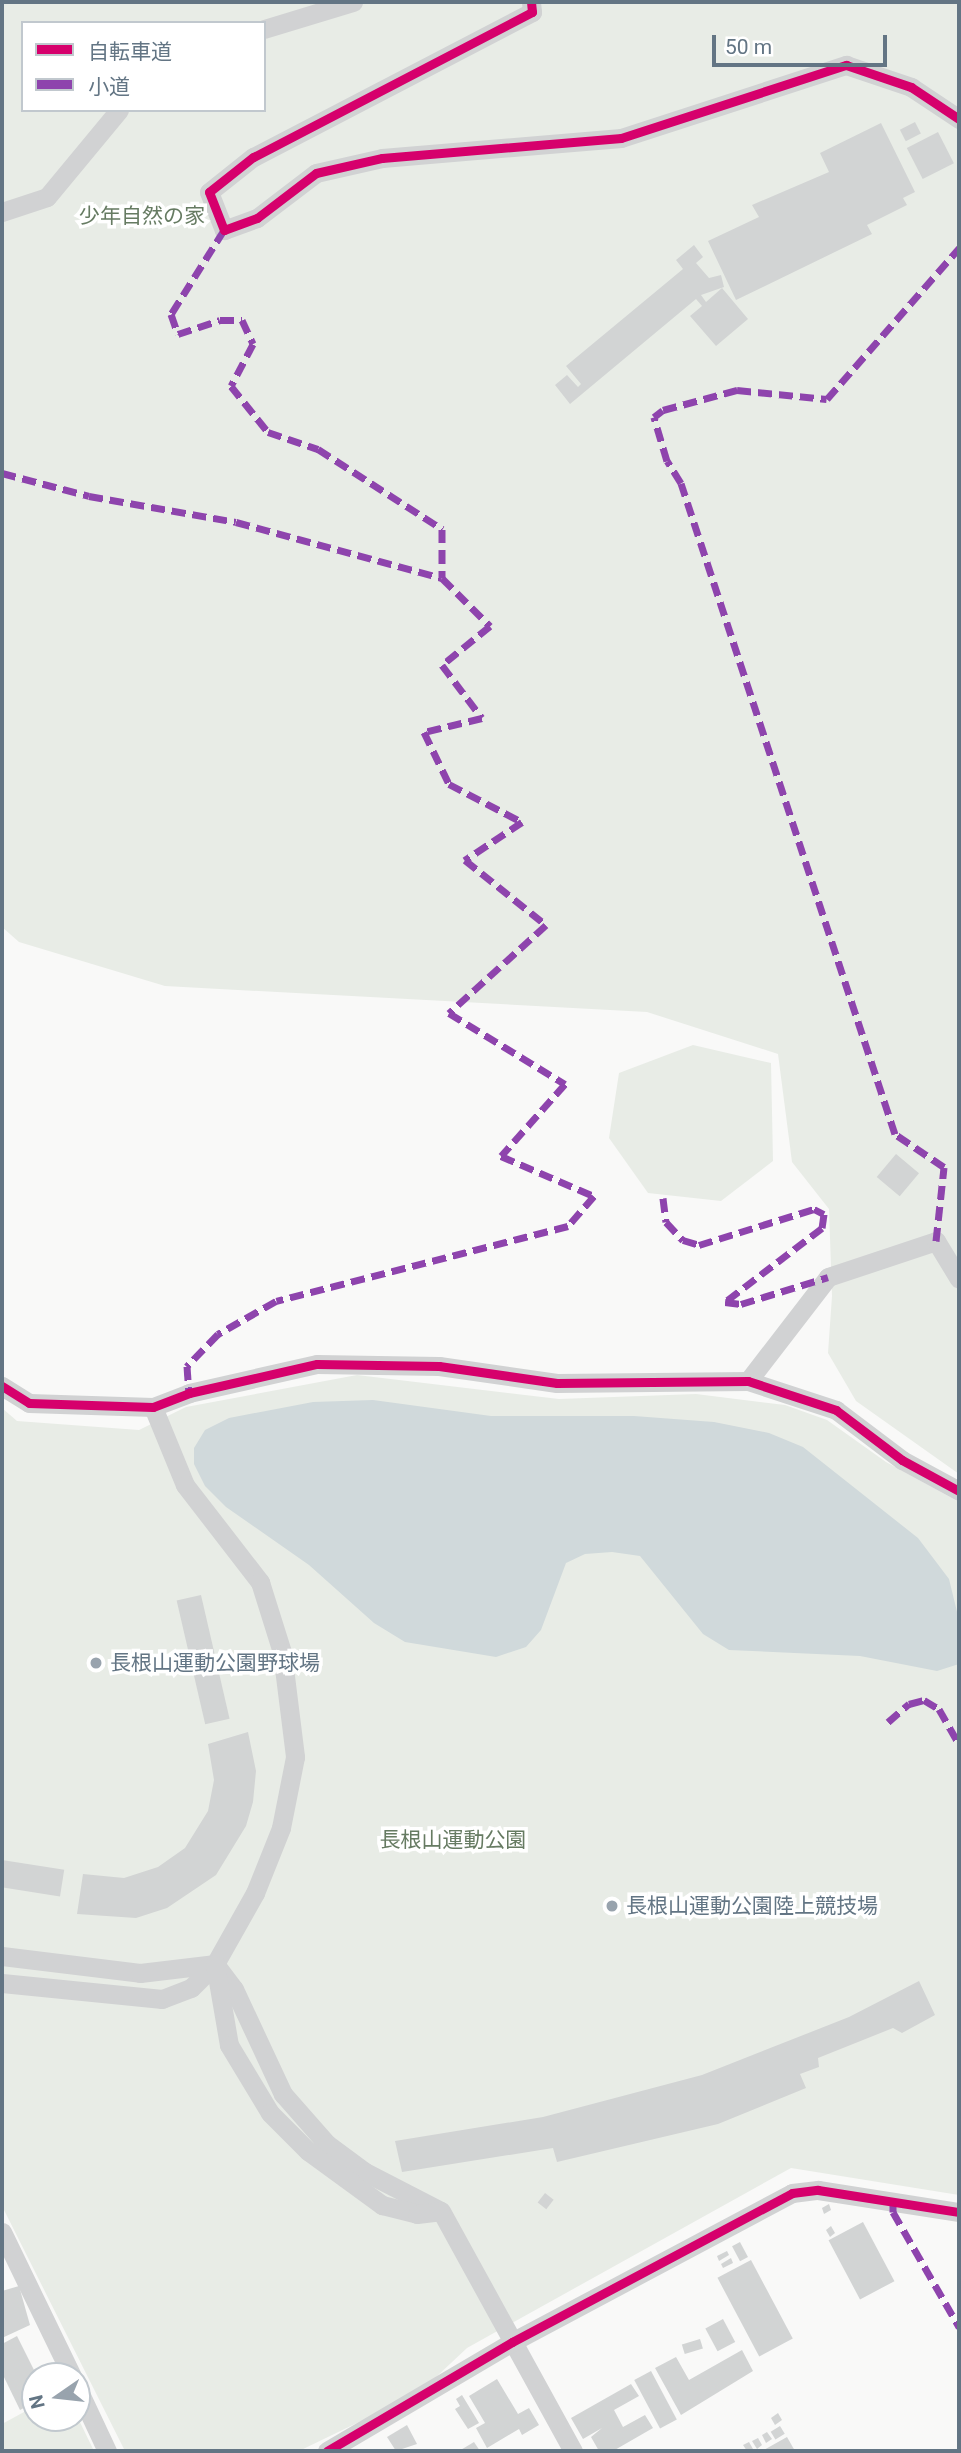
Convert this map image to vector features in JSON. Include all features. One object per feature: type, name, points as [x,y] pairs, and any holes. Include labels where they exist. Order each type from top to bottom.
[{"type":"street","points":[[266,28],[353,2]]},
{"type":"street","points":[[531,2],[532,12],[253,157],[209,192],[223,230],[257,218],[316,173],[382,158],[621,138],[846,65],[911,87],[959,119]]},
{"type":"street","points":[[2,212],[47,198],[117,112]]},
{"type":"street","points":[[748,1381],[828,1277],[936,1241],[959,1279]]},
{"type":"street","points":[[2,1386],[29,1403],[153,1407],[188,1393],[317,1364],[439,1366],[557,1382],[748,1381],[836,1410],[902,1460],[959,1491]]},
{"type":"street","points":[[2,1983],[162,1999],[191,1988],[215,1964],[255,1893],[281,1828],[295,1757],[282,1652],[261,1582],[185,1485],[153,1407]]},
{"type":"street","points":[[2,1956],[140,1973],[215,1964]]},
{"type":"street","points":[[215,1964],[229,2045],[270,2113],[308,2151],[382,2205],[417,2214],[441,2211]]},
{"type":"street","points":[[215,1964],[234,1989],[284,2094],[327,2144],[365,2172],[441,2211],[573,2451]]},
{"type":"street","points":[[327,2451],[512,2343],[792,2193],[818,2190],[959,2212]]},
{"type":"street","points":[[2,2232],[65,2362]]},
{"type":"street","points":[[91,2417],[107,2451]]},
{"type":"green space","name":"少年自然の家","points":[[2,2],[959,2],[959,1474],[856,1401],[828,1353],[832,1296],[829,1209],[792,1162],[778,1054],[647,1012],[165,986],[19,942],[2,927]]},
{"type":"green space","points":[[693,1045],[771,1063],[773,1161],[721,1201],[648,1193],[609,1138],[619,1073]]},
{"type":"green space","name":"長根山運動公園","points":[[357,1375],[559,1399],[696,1394],[785,1405],[827,1420],[886,1462],[959,1502],[959,2195],[791,2168],[467,2348],[419,2393],[299,2451],[125,2451],[91,2383],[91,2362],[80,2362],[2,2206],[2,1408],[17,1421],[139,1430],[186,1407]]},
{"type":"green space","points":[[21,2414],[21,2432],[85,2432],[94,2451],[2,2451],[2,2424]]},
{"type":"shaded area","points":[[373,1400],[491,1416],[634,1416],[714,1422],[769,1433],[803,1447],[918,1538],[949,1579],[959,1620],[959,1664],[937,1671],[860,1656],[729,1650],[703,1634],[640,1556],[612,1552],[585,1554],[566,1563],[541,1630],[526,1647],[496,1657],[405,1642],[374,1623],[309,1565],[226,1507],[205,1486],[194,1464],[194,1448],[205,1430],[229,1418],[313,1402]]},
{"type":"building","points":[[915,122],[921,134],[906,141],[900,130]]},
{"type":"building","points":[[881,123],[915,192],[903,198],[907,205],[867,225],[872,234],[736,300],[708,241],[759,217],[752,205],[829,172],[820,153]]},
{"type":"building","points":[[938,132],[954,163],[923,179],[907,148]]},
{"type":"building","points":[[694,245],[703,257],[696,263],[709,278],[721,275],[724,287],[701,295],[706,302],[722,288],[748,319],[716,346],[690,316],[702,306],[696,299],[570,404],[555,385],[567,375],[578,387],[581,384],[566,366],[683,269],[676,260]]},
{"type":"building","points":[[896,1154],[919,1173],[900,1196],[877,1177]]},
{"type":"building","points":[[201,1595],[230,1719],[205,1724],[177,1601]]},
{"type":"building","points":[[248,1732],[256,1771],[253,1802],[246,1826],[216,1875],[167,1908],[136,1918],[77,1914],[83,1874],[124,1878],[158,1867],[185,1848],[208,1811],[214,1780],[208,1744]]},
{"type":"building","points":[[2,1860],[64,1870],[60,1897],[2,1887]]},
{"type":"building","points":[[919,1981],[935,2015],[902,2033],[893,2028],[818,2058],[819,2067],[800,2074],[806,2088],[718,2124],[557,2162],[553,2148],[402,2172],[395,2141],[543,2117],[702,2075],[849,2017]]},
{"type":"building","points":[[545,2193],[554,2200],[546,2209],[538,2202]]},
{"type":"building","points":[[829,2204],[831,2210],[824,2214],[822,2208]]},
{"type":"building","points":[[863,2222],[894,2281],[860,2299],[829,2240]]},
{"type":"building","points":[[831,2226],[835,2233],[830,2237],[826,2230]]},
{"type":"building","points":[[740,2242],[748,2257],[740,2261],[732,2246]]},
{"type":"building","points":[[727,2251],[729,2255],[719,2261],[717,2256]]},
{"type":"building","points":[[731,2258],[733,2263],[723,2268],[721,2264]]},
{"type":"building","points":[[751,2260],[793,2339],[759,2356],[717,2278]]},
{"type":"building","points":[[19,2286],[30,2325],[2,2338],[2,2291]]},
{"type":"building","points":[[723,2319],[735,2342],[718,2351],[705,2328]]},
{"type":"building","points":[[17,2336],[30,2362],[21,2362],[20,2410],[2,2373],[2,2344]]},
{"type":"building","points":[[700,2339],[703,2349],[685,2354],[682,2345]]},
{"type":"building","points":[[742,2350],[753,2371],[681,2415],[655,2368],[676,2357],[689,2380]]},
{"type":"building","points":[[651,2371],[677,2420],[660,2428],[634,2380]]},
{"type":"building","points":[[497,2379],[518,2414],[529,2408],[539,2425],[522,2435],[519,2429],[487,2448],[476,2428],[485,2423],[469,2396]]},
{"type":"building","points":[[631,2384],[639,2396],[614,2410],[623,2427],[645,2415],[653,2428],[613,2451],[599,2451],[591,2437],[602,2428],[583,2439],[571,2418]]},
{"type":"building","points":[[462,2395],[479,2423],[468,2429],[455,2409],[460,2406],[456,2399]]},
{"type":"building","points":[[778,2413],[782,2420],[775,2425],[771,2418]]},
{"type":"building","points":[[407,2425],[417,2444],[396,2451],[387,2437]]},
{"type":"building","points":[[780,2426],[785,2434],[775,2439],[771,2432]]},
{"type":"building","points":[[767,2432],[772,2439],[766,2443],[762,2435]]},
{"type":"building","points":[[787,2437],[795,2451],[762,2451]]},
{"type":"building","points":[[758,2438],[762,2445],[757,2449],[752,2441]]},
{"type":"building","points":[[474,2442],[480,2451],[459,2451]]},
{"type":"building","points":[[749,2442],[753,2449],[747,2451],[743,2445]]},
{"type":"marked path","points":[[224,230],[171,314],[178,334],[220,320],[242,320],[253,344],[231,386],[268,432],[318,449],[442,529],[442,578]]},
{"type":"marked path","points":[[936,1241],[944,1167],[895,1134],[681,483],[667,461],[654,417],[663,410],[737,390],[827,399],[959,248]]},
{"type":"marked path","points":[[2,473],[89,496],[236,522],[442,578],[490,626],[442,665],[482,718],[424,732],[449,784],[522,822],[465,860],[546,925],[449,1013],[565,1084],[501,1156],[594,1196],[568,1226],[276,1301],[218,1334],[187,1366],[189,1393]]},
{"type":"marked path","points":[[663,1198],[666,1222],[683,1240],[699,1245],[814,1209],[824,1214],[822,1228],[725,1302],[741,1304],[828,1277]]},
{"type":"marked path","points":[[888,1722],[909,1704],[924,1700],[939,1709],[959,1744]]},
{"type":"marked path","points":[[893,2202],[893,2212],[959,2327]]},
{"type":"cycle path","points":[[531,2],[532,12],[253,157],[209,192],[224,230],[257,218],[316,173],[382,158],[621,138],[846,65],[911,87],[959,119]]},
{"type":"cycle path","points":[[2,1386],[29,1403],[153,1407],[189,1393],[317,1364],[439,1366],[557,1383],[748,1381],[836,1410],[902,1460],[959,1491]]},
{"type":"cycle path","points":[[327,2451],[512,2342],[792,2193],[818,2190],[959,2212]]},
{"type":"place","name":"長根山運動公園野球場","points":[[96,1663]]},
{"type":"place","name":"長根山運動公園陸上競技場","points":[[612,1906]]}]
